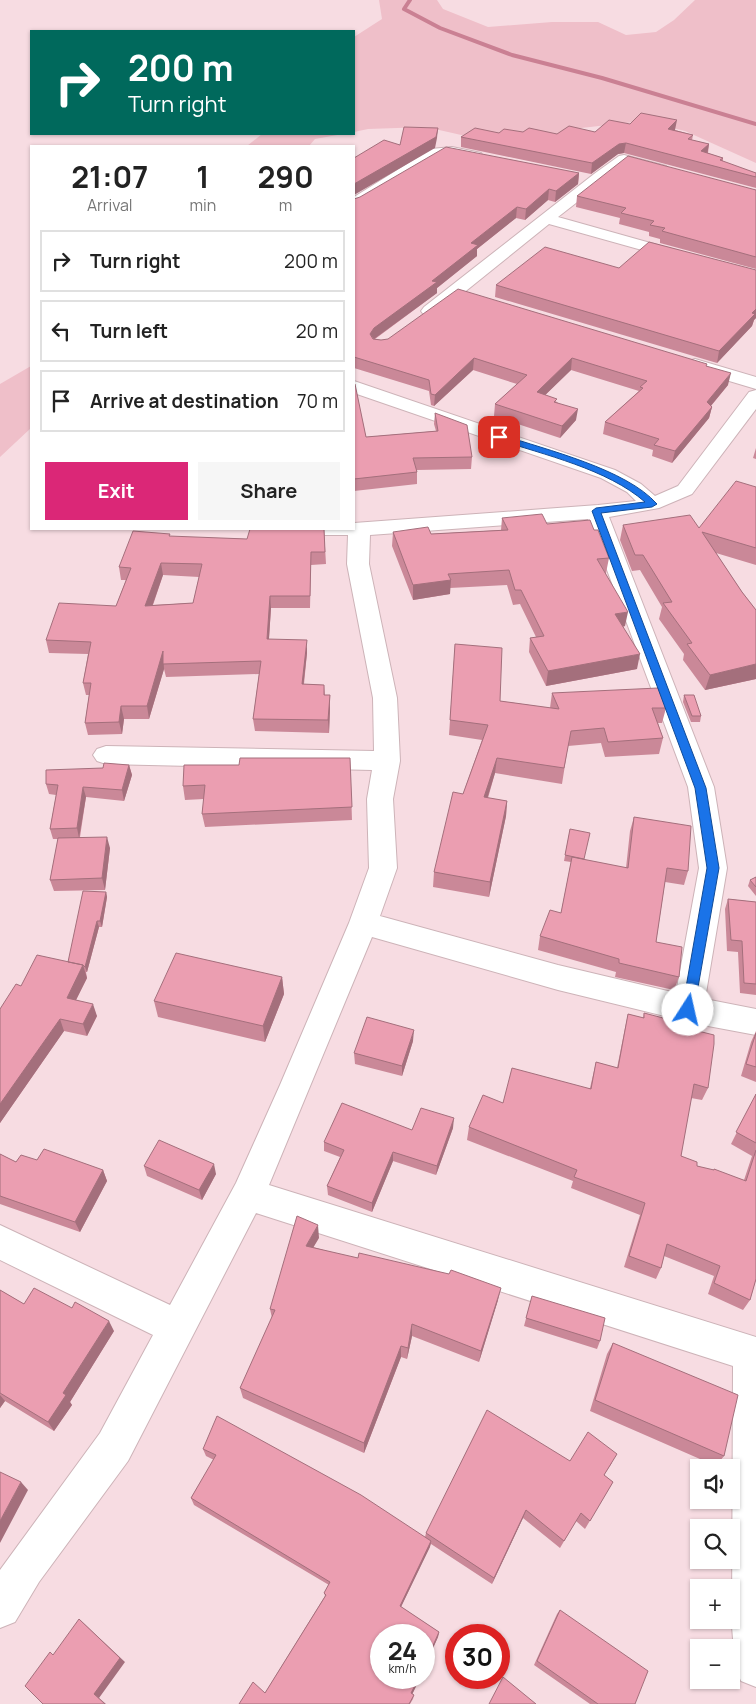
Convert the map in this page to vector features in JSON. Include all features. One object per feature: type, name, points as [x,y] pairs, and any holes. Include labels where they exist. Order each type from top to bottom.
[{"type":"street","points":[[419,318],[456,292],[593,181],[640,147]]},
{"type":"street","points":[[355,202],[440,151],[452,151],[490,159]]},
{"type":"street","points":[[624,159],[671,172]]},
{"type":"street","points":[[574,177],[593,181]]},
{"type":"street","points":[[548,219],[699,261]]},
{"type":"street","points":[[456,292],[475,298]]},
{"type":"street","points":[[681,360],[756,383]]},
{"type":"street","points":[[355,387],[608,474],[634,488],[652,504]]},
{"type":"street","points":[[355,529],[596,511],[652,504],[671,499],[685,490],[756,396]]},
{"type":"street","points":[[596,511],[701,788],[713,868],[688,1010]]},
{"type":"street","points":[[0,1607],[25,1568],[114,1446],[248,1194],[296,1085],[363,923],[383,868],[380,799],[387,761],[385,698],[358,564],[359,529]]},
{"type":"street","points":[[106,755],[387,761]]},
{"type":"street","points":[[363,923],[584,986],[688,1010],[756,1022]]},
{"type":"street","points":[[248,1194],[753,1354],[753,1626],[756,1666]]},
{"type":"street","points":[[0,1242],[176,1327]]},
{"type":"shaded area","points":[[379,0],[437,0],[443,9],[488,27],[552,22],[598,22],[626,35],[656,32],[674,20],[695,0],[756,0],[756,163],[685,131],[644,121],[572,129],[560,137],[470,137],[426,127],[368,129],[355,132],[355,36],[382,19]]},
{"type":"shaded area","points":[[261,135],[337,135],[315,139],[310,145],[248,145]]},
{"type":"shaded area","points":[[30,367],[30,429],[0,457],[0,384]]},
{"type":"building","points":[[641,113],[677,120],[668,129],[693,135],[688,139],[709,144],[701,151],[723,158],[720,160],[756,173],[756,177],[626,143],[619,144],[592,163],[461,137],[475,128],[499,133],[504,129],[523,132],[529,128],[557,134],[569,126],[595,132],[609,120],[630,124]]},
{"type":"building","points":[[404,127],[438,128],[436,137],[355,183],[355,157],[384,140],[400,145]]},
{"type":"building","points":[[446,147],[579,173],[556,191],[549,189],[526,209],[517,207],[471,243],[478,245],[432,281],[437,282],[374,328],[370,334],[373,339],[388,339],[458,289],[707,364],[706,366],[731,373],[707,402],[712,407],[675,451],[654,445],[659,439],[605,422],[643,388],[640,387],[647,381],[572,358],[537,392],[557,399],[554,402],[578,409],[562,426],[495,404],[527,375],[474,358],[435,395],[431,394],[429,380],[355,357],[355,199]]},
{"type":"building","points":[[628,156],[756,190],[756,257],[662,231],[665,228],[650,225],[654,221],[621,213],[626,208],[577,196]]},
{"type":"building","points":[[649,242],[756,270],[756,309],[752,313],[755,314],[719,351],[496,285],[545,247],[619,268]]},
{"type":"building","points":[[355,384],[366,437],[438,431],[435,413],[467,425],[472,457],[413,458],[417,472],[355,479]]},
{"type":"building","points":[[736,481],[756,487],[756,548],[702,532],[756,610],[756,664],[710,675],[687,644],[692,643],[663,603],[672,602],[643,555],[635,555],[623,525],[690,515],[699,528]]},
{"type":"building","points":[[542,514],[547,524],[590,520],[594,530],[598,530],[609,558],[597,559],[628,612],[615,614],[640,654],[548,671],[530,638],[544,636],[521,590],[515,590],[509,570],[448,574],[451,580],[413,585],[393,532],[428,527],[431,534],[508,530],[502,518]]},
{"type":"building","points":[[250,530],[324,530],[325,552],[311,552],[310,596],[270,596],[267,639],[307,640],[302,684],[324,685],[324,695],[330,695],[328,720],[253,719],[261,661],[163,664],[163,651],[147,706],[121,706],[119,722],[85,723],[91,683],[83,683],[91,642],[46,640],[59,603],[116,606],[131,568],[119,567],[133,531],[170,534],[169,536],[247,539]],"holes":[[[161,563],[202,564],[193,603],[145,606]]]},
{"type":"building","points":[[455,644],[502,648],[500,701],[559,709],[552,693],[658,688],[666,708],[652,708],[663,738],[608,742],[604,728],[571,731],[564,768],[497,758],[484,797],[507,801],[490,882],[434,872],[453,792],[463,794],[488,725],[450,720]]},
{"type":"building","points":[[684,695],[694,695],[701,716],[692,716]]},
{"type":"building","points":[[240,758],[350,758],[352,807],[202,814],[205,785],[183,786],[184,765],[239,765]]},
{"type":"building","points":[[104,763],[129,765],[122,790],[83,787],[77,828],[50,829],[58,785],[46,784],[46,770],[103,768]]},
{"type":"building","points":[[634,817],[691,826],[688,871],[667,868],[656,942],[682,947],[679,977],[619,963],[619,959],[540,936],[550,910],[561,913],[572,857],[628,868]]},
{"type":"building","points":[[570,829],[590,833],[584,859],[565,855]]},
{"type":"building","points":[[107,837],[102,878],[50,880],[58,838]]},
{"type":"building","points":[[756,877],[756,887],[750,880]]},
{"type":"building","points":[[83,891],[106,892],[100,921],[97,921],[85,967],[68,962]]},
{"type":"building","points":[[728,899],[756,902],[756,984],[744,983],[742,941],[731,940]]},
{"type":"building","points":[[176,953],[282,977],[263,1026],[154,1001]]},
{"type":"building","points":[[37,955],[83,965],[67,998],[93,1004],[83,1024],[60,1019],[0,1104],[0,1009],[16,984],[21,986]]},
{"type":"building","points":[[644,1013],[690,1025],[690,1029],[714,1035],[708,1088],[694,1084],[681,1156],[697,1162],[697,1166],[714,1169],[746,1181],[756,1150],[756,1279],[750,1300],[714,1283],[720,1266],[667,1244],[661,1268],[629,1256],[645,1203],[574,1177],[577,1170],[469,1127],[483,1095],[503,1103],[512,1068],[591,1089],[596,1062],[618,1068],[628,1014],[644,1018]]},
{"type":"building","points":[[367,1017],[414,1030],[402,1066],[354,1053]]},
{"type":"building","points":[[756,1033],[756,1067],[746,1064]]},
{"type":"building","points":[[756,1094],[756,1143],[736,1132]]},
{"type":"building","points":[[342,1103],[412,1130],[421,1108],[454,1118],[437,1166],[393,1152],[372,1203],[327,1186],[344,1150],[324,1142]]},
{"type":"building","points":[[159,1140],[214,1164],[199,1190],[144,1166]]},
{"type":"building","points":[[44,1149],[103,1170],[75,1222],[0,1196],[0,1154],[16,1162],[21,1155],[37,1160]]},
{"type":"building","points":[[297,1216],[318,1225],[306,1246],[358,1258],[359,1253],[449,1274],[451,1270],[501,1288],[481,1351],[412,1324],[408,1348],[401,1346],[364,1443],[240,1388],[275,1310],[270,1309]]},
{"type":"building","points":[[34,1288],[72,1308],[75,1302],[109,1321],[63,1393],[66,1395],[48,1422],[0,1393],[0,1290],[24,1304]]},
{"type":"building","points":[[532,1296],[605,1318],[600,1341],[526,1318]]},
{"type":"building","points":[[613,1343],[738,1395],[724,1456],[595,1400]]},
{"type":"building","points":[[487,1410],[570,1461],[588,1432],[617,1454],[604,1475],[613,1482],[590,1521],[581,1513],[564,1541],[526,1510],[494,1578],[426,1533]]},
{"type":"building","points":[[217,1416],[361,1495],[431,1541],[400,1606],[427,1624],[370,1624],[370,1689],[413,1689],[411,1693],[414,1695],[409,1704],[239,1704],[253,1682],[265,1693],[326,1595],[324,1593],[330,1582],[191,1498],[216,1455],[203,1449]]},
{"type":"building","points":[[0,1472],[21,1482],[0,1521]]},
{"type":"building","points":[[560,1610],[648,1671],[635,1704],[598,1704],[537,1661]]},
{"type":"building","points":[[79,1619],[120,1658],[94,1694],[105,1704],[43,1704],[25,1686],[50,1652],[53,1655]]},
{"type":"building","points":[[435,1629],[439,1632],[435,1641]]},
{"type":"building","points":[[510,1683],[536,1704],[489,1704],[497,1689],[510,1689]]},
{"type":"waterway","points":[[410,0],[404,9],[440,28],[512,55],[602,78],[756,124]]},
{"type":"route","points":[[499,437],[608,474],[634,488],[652,504],[596,511],[701,788],[713,868],[688,1010]]}]
